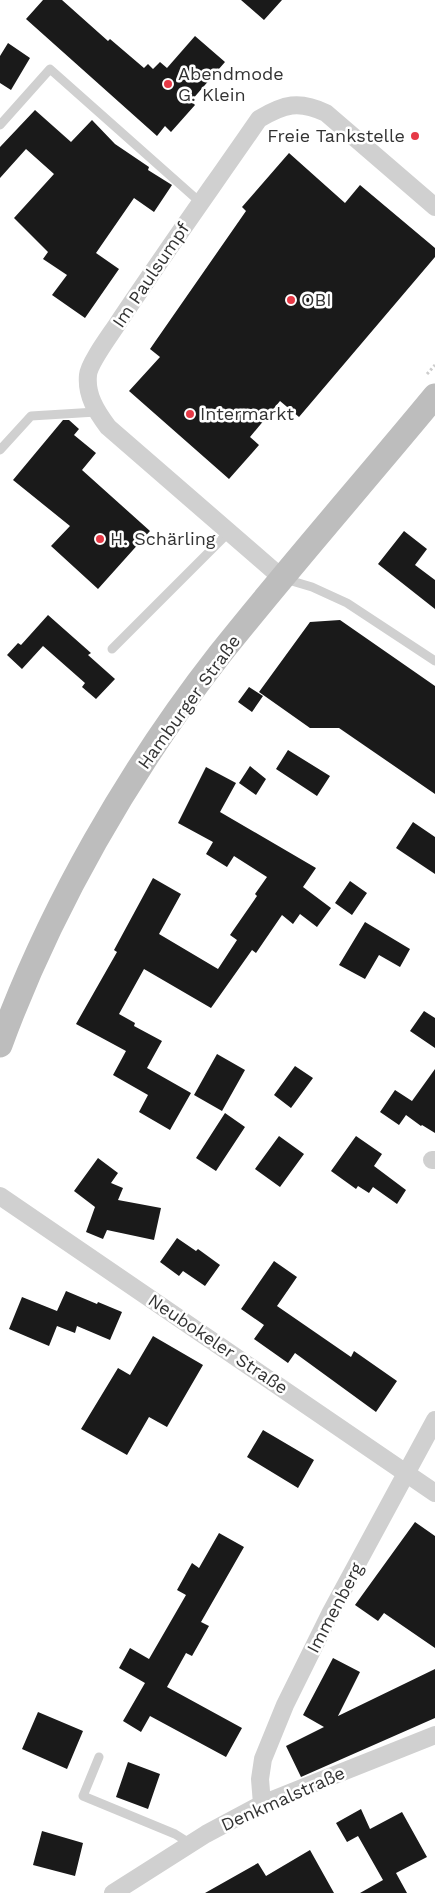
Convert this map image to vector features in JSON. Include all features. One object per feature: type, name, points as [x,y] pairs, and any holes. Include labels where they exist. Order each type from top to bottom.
[{"type":"street","name":"Im Paulsumpf","points":[[282,578],[108,427],[96,412],[90,395],[88,374],[96,356],[259,119],[278,108],[311,105],[326,113],[435,207]]},
{"type":"street","name":"Hamburger Straße","points":[[1,1040],[35,957],[113,811],[160,738],[219,656],[435,396]]},
{"type":"street","name":"Neubokeler Straße","points":[[0,1196],[435,1492]]},
{"type":"street","name":"Immenberg","points":[[262,1804],[260,1779],[263,1759],[285,1705],[331,1612],[435,1420]]},
{"type":"street","name":"Denkmalstraße","points":[[113,1893],[191,1844],[262,1804],[435,1735]]},
{"type":"lane","points":[[0,125],[50,68],[201,203]]},
{"type":"lane","points":[[0,450],[30,416],[96,412]]},
{"type":"lane","points":[[112,648],[229,532]]},
{"type":"lane","points":[[282,578],[312,587],[347,603],[435,661]]},
{"type":"lane","points":[[99,1757],[83,1796],[176,1834],[191,1844]]},
{"type":"building","points":[[43,0],[62,0],[108,41],[110,39],[144,68],[148,64],[153,69],[160,62],[167,68],[195,36],[225,62],[191,101],[195,105],[171,132],[165,126],[157,136],[26,19]]},
{"type":"building","points":[[241,0],[282,0],[264,20]]},
{"type":"building","points":[[8,43],[30,58],[11,90],[0,83],[0,56]]},
{"type":"building","points":[[35,110],[71,142],[92,120],[115,144],[149,167],[148,170],[172,185],[154,212],[134,198],[96,253],[119,269],[85,318],[52,295],[67,275],[43,259],[48,252],[14,218],[54,174],[26,149],[0,178],[0,147]]},
{"type":"building","name":"OBI","points":[[289,153],[345,203],[360,185],[435,248],[435,257],[299,417],[280,401],[250,437],[259,445],[229,479],[129,391],[160,357],[150,349],[246,211],[242,207]]},
{"type":"building","points":[[63,420],[69,420],[79,429],[74,435],[96,453],[82,470],[150,531],[98,589],[51,546],[70,526],[13,480]]},
{"type":"building","points":[[404,531],[427,549],[415,565],[435,580],[435,609],[378,564]]},
{"type":"building","points":[[48,615],[91,653],[88,655],[115,679],[96,699],[82,687],[85,683],[43,646],[22,669],[7,655],[18,643],[21,645]]},
{"type":"building","points":[[340,620],[435,686],[435,794],[339,728],[310,728],[259,692],[310,622]]},
{"type":"building","points":[[249,687],[263,696],[252,712],[238,702]]},
{"type":"building","points":[[288,750],[330,776],[317,796],[276,769]]},
{"type":"building","points":[[250,766],[266,779],[256,795],[239,783]]},
{"type":"building","points":[[206,767],[236,783],[220,812],[316,868],[303,887],[331,908],[317,927],[300,914],[293,924],[282,915],[256,953],[252,950],[211,1008],[144,969],[119,1014],[135,1023],[134,1026],[162,1041],[147,1068],[191,1093],[170,1130],[139,1112],[148,1095],[113,1075],[126,1051],[76,1024],[117,952],[114,950],[153,878],[181,894],[159,934],[218,969],[237,940],[230,935],[257,896],[255,894],[267,877],[234,856],[227,867],[206,854],[213,842],[178,823]]},
{"type":"building","points":[[413,822],[435,837],[435,874],[396,848]]},
{"type":"building","points":[[350,881],[367,893],[352,915],[335,903]]},
{"type":"building","points":[[365,922],[410,949],[400,967],[379,955],[365,979],[339,965]]},
{"type":"building","points":[[424,1011],[435,1018],[435,1048],[410,1031]]},
{"type":"building","points":[[217,1054],[245,1070],[222,1111],[194,1095]]},
{"type":"building","points":[[295,1066],[313,1078],[291,1108],[274,1095]]},
{"type":"building","points":[[435,1069],[435,1133],[406,1115],[399,1125],[380,1112],[395,1090],[412,1101]]},
{"type":"building","points":[[225,1113],[245,1127],[216,1171],[196,1158]]},
{"type":"building","points":[[279,1136],[304,1154],[280,1187],[255,1169]]},
{"type":"building","points":[[356,1136],[382,1154],[374,1166],[406,1190],[397,1204],[373,1187],[369,1193],[358,1186],[356,1189],[331,1171]]},
{"type":"building","points":[[98,1158],[118,1173],[111,1183],[123,1188],[118,1200],[161,1208],[154,1240],[107,1230],[103,1239],[86,1232],[95,1207],[74,1191]]},
{"type":"building","points":[[177,1238],[196,1251],[198,1249],[220,1265],[205,1286],[183,1271],[179,1276],[160,1262]]},
{"type":"building","points":[[274,1261],[297,1277],[277,1306],[351,1357],[354,1351],[397,1381],[376,1412],[295,1353],[288,1363],[254,1339],[264,1325],[241,1309]]},
{"type":"building","points":[[66,1291],[122,1312],[110,1340],[77,1326],[75,1333],[57,1326],[49,1346],[9,1329],[22,1297],[57,1311]]},
{"type":"building","points":[[153,1336],[203,1365],[167,1427],[149,1417],[127,1455],[81,1429],[118,1368],[130,1375]]},
{"type":"building","points":[[263,1430],[314,1460],[298,1488],[247,1457]]},
{"type":"building","points":[[415,1522],[435,1536],[435,1648],[384,1613],[378,1621],[355,1605]]},
{"type":"building","points":[[219,1533],[244,1547],[201,1622],[209,1626],[192,1656],[186,1653],[167,1687],[242,1728],[226,1757],[150,1716],[141,1732],[123,1721],[145,1683],[119,1668],[130,1648],[149,1659],[186,1595],[177,1590],[192,1563],[199,1568]]},
{"type":"building","points":[[333,1658],[360,1672],[338,1716],[435,1669],[435,1718],[301,1777],[286,1746],[324,1727],[303,1715]]},
{"type":"building","points":[[38,1712],[83,1731],[67,1769],[22,1749]]},
{"type":"building","points":[[128,1762],[160,1774],[148,1809],[116,1797]]},
{"type":"building","points":[[361,1809],[370,1829],[402,1812],[427,1857],[396,1873],[407,1893],[360,1893],[383,1880],[358,1836],[347,1842],[336,1823]]},
{"type":"building","points":[[42,1831],[83,1843],[75,1876],[33,1865]]},
{"type":"building","points":[[310,1850],[334,1893],[205,1893],[258,1863],[266,1876]]},
{"type":"place","name":"Abendmode G. Klein","points":[[168,84]]},
{"type":"place","name":"Freie Tankstelle","points":[[415,136]]},
{"type":"place","name":"OBI","points":[[291,300]]},
{"type":"place","name":"Intermarkt","points":[[190,414]]},
{"type":"place","name":"H. Schärling","points":[[100,539]]}]
